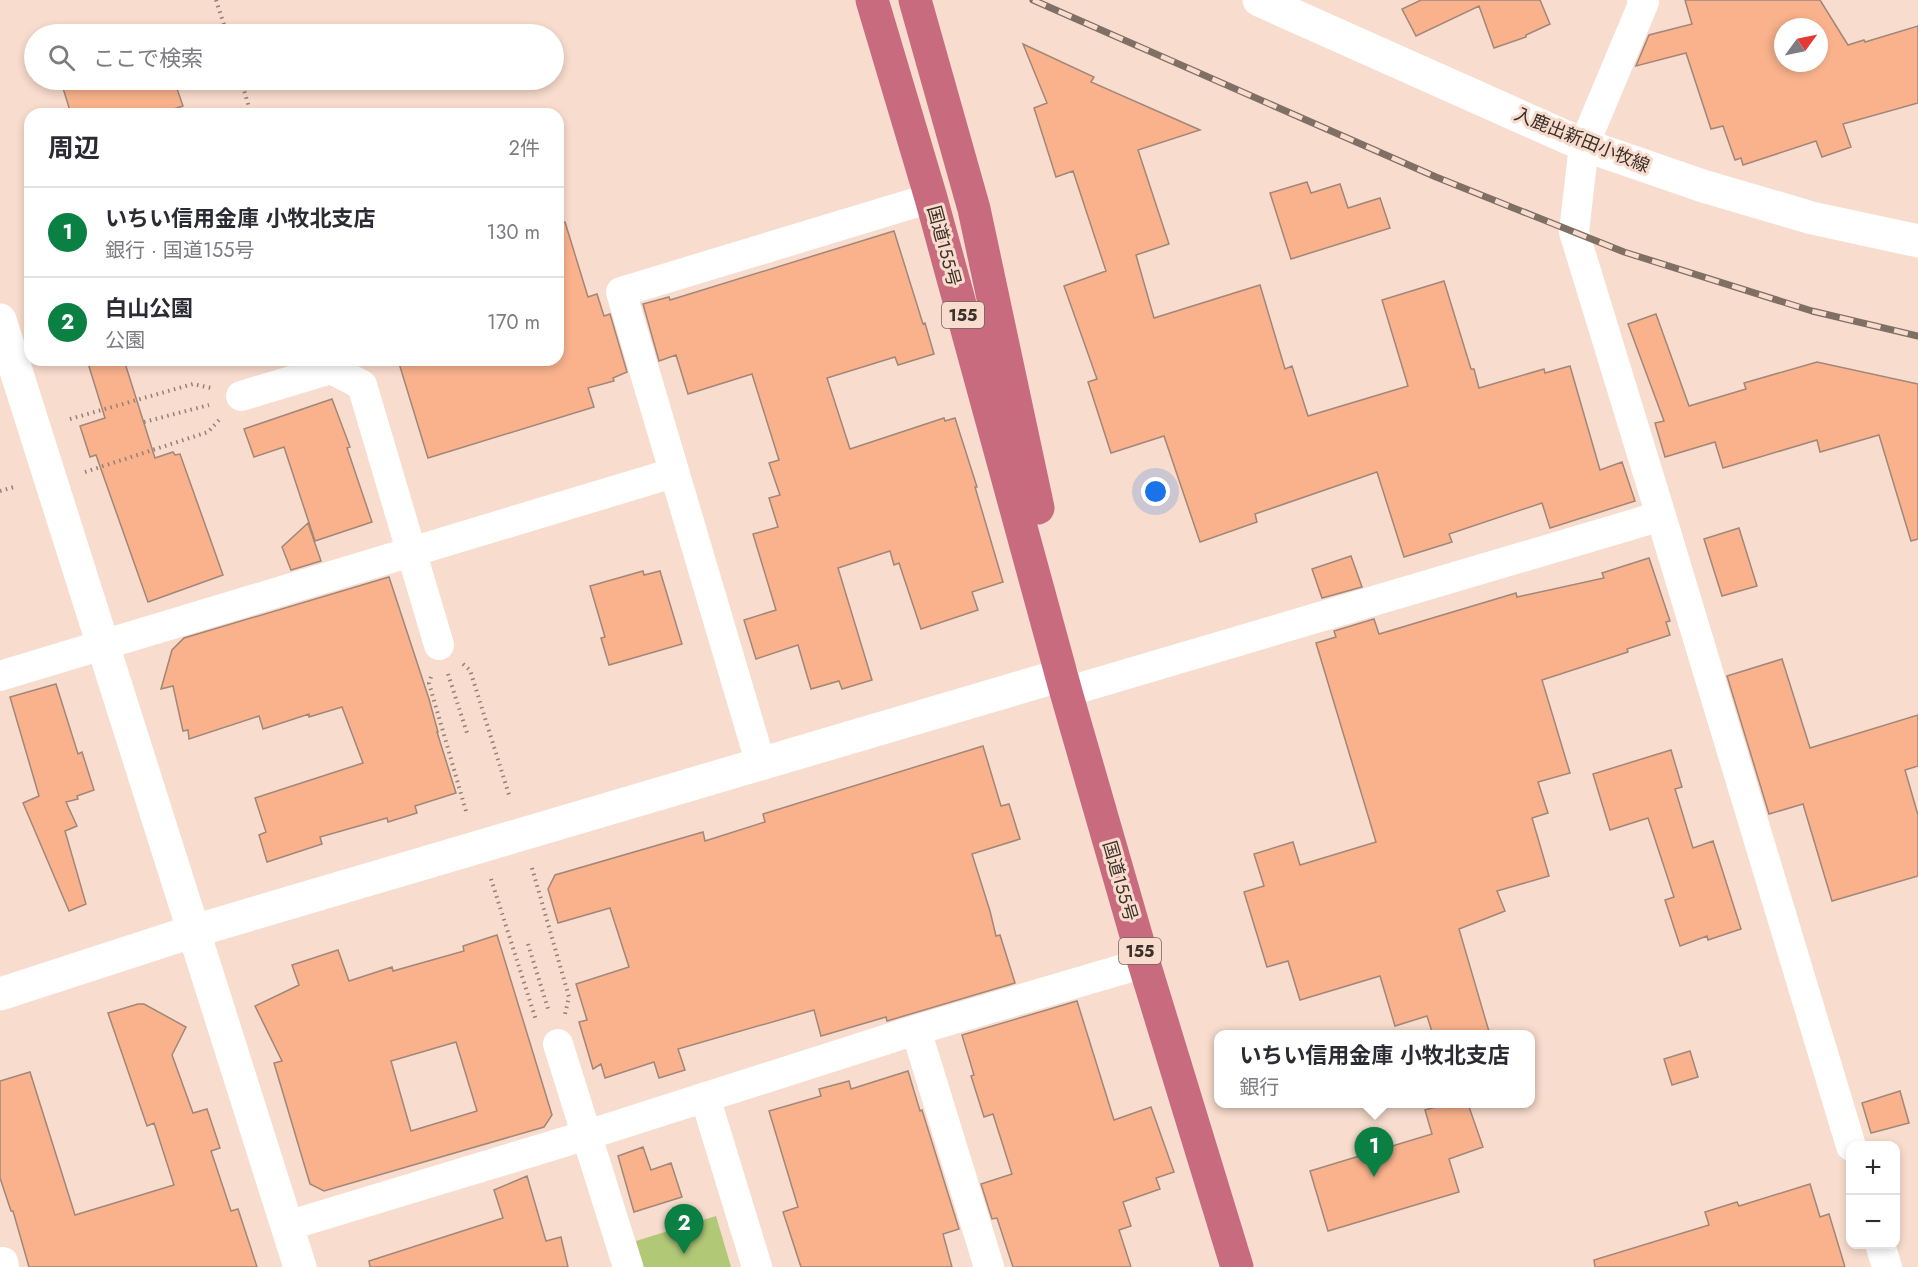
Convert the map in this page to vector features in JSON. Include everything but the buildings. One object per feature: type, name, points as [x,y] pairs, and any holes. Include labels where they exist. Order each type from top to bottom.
[{"type":"highway","name":"国道155号","points":[[872,0],[931,198],[1064,683],[1144,963],[1238,1267]]},
{"type":"highway","name":"国道155号","points":[[915,0],[974,209],[1047,553],[1050,632]]},
{"type":"street","name":"入鹿出新田小牧線","points":[[1259,0],[1584,145],[1703,186],[1812,218],[1918,241]]},
{"type":"street","points":[[1642,0],[1644,2],[1584,145],[1574,232],[1849,1141]]},
{"type":"street","points":[[761,765],[621,292],[931,198]]},
{"type":"street","points":[[0,320],[300,1267]]},
{"type":"street","points":[[241,396],[331,369],[362,385],[439,645]]},
{"type":"street","points":[[0,676],[674,473]]},
{"type":"street","points":[[0,994],[194,931],[761,765],[1661,516]]},
{"type":"street","points":[[288,1226],[587,1135],[916,1030],[1144,963]]},
{"type":"street","points":[[916,1030],[988,1267]]},
{"type":"street","points":[[558,1044],[628,1267]]},
{"type":"street","points":[[705,1097],[757,1267]]},
{"type":"street","points":[[1881,1249],[1887,1267]]},
{"type":"street","points":[[0,1263],[3,1262],[4,1267]]},
{"type":"path","points":[[216,0],[224,24]]},
{"type":"path","points":[[244,90],[249,108]]},
{"type":"path","points":[[70,419],[192,384],[241,396]]},
{"type":"path","points":[[144,422],[241,396]]},
{"type":"path","points":[[85,472],[208,432],[241,396]]},
{"type":"path","points":[[0,491],[14,487]]},
{"type":"path","points":[[439,645],[468,736]]},
{"type":"path","points":[[439,645],[470,670],[510,798]]},
{"type":"path","points":[[439,645],[429,683],[466,811]]},
{"type":"path","points":[[532,867],[569,997],[558,1044]]},
{"type":"path","points":[[491,879],[538,1027],[558,1044]]},
{"type":"path","points":[[528,944],[558,1044]]},
{"type":"green space","points":[[716,1216],[731,1267],[644,1267],[636,1241]]},
{"type":"railway","points":[[1033,0],[1436,177],[1624,252],[1812,311],[1918,336]]},
{"type":"place","name":"いちい信用金庫 小牧北支店","points":[[1374,1177]]},
{"type":"place","name":"白山公園","points":[[684,1254]]}]
